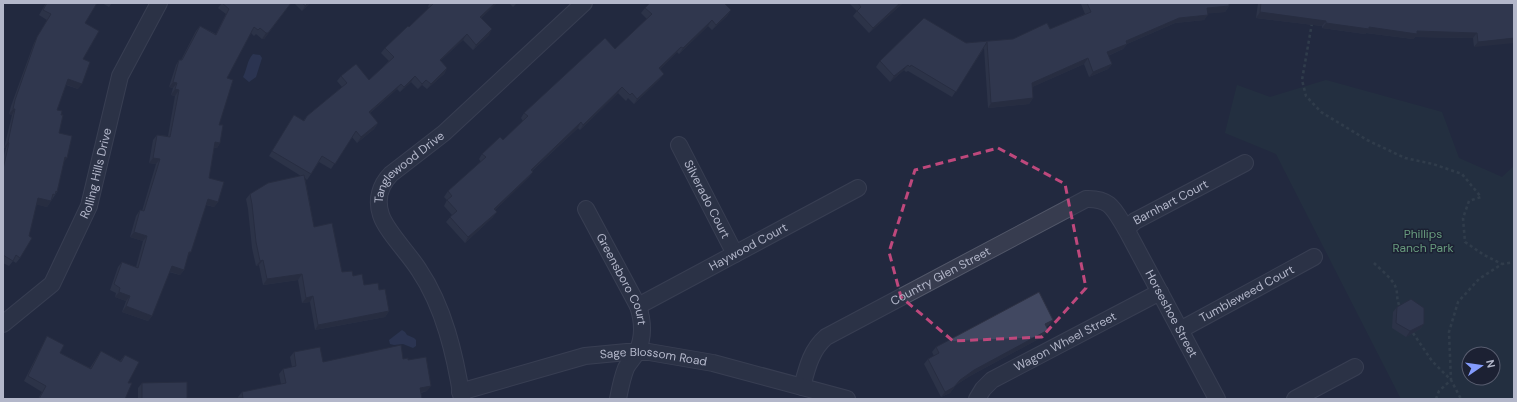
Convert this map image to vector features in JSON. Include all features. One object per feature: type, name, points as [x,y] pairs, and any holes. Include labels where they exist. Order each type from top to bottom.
[{"type":"street","name":"Rolling Hills Drive","points":[[3,324],[52,284],[89,206],[120,76],[159,3]]},
{"type":"street","name":"Tanglewood Drive","points":[[461,395],[450,345],[430,287],[381,217],[378,205],[383,181],[444,133],[584,3]]},
{"type":"street","name":"Silverado Court","points":[[679,145],[735,254]]},
{"type":"street","name":"Barnhart Court","points":[[1107,203],[1114,210],[1126,229],[1135,221],[1245,163]]},
{"type":"street","name":"Haywood Court","points":[[638,306],[858,188]]},
{"type":"street","name":"Country Glen Street","points":[[802,387],[813,353],[818,344],[826,337],[1086,199],[1098,199],[1107,203]]},
{"type":"street","name":"Greensboro Court","points":[[586,209],[638,306],[643,326],[637,352]]},
{"type":"street","name":"Horseshoe Street","points":[[1126,229],[1217,399]]},
{"type":"street","name":"Tumbleweed Court","points":[[1180,330],[1314,257]]},
{"type":"street","name":"Wagon Wheel Street","points":[[977,399],[983,388],[992,380],[1160,292]]},
{"type":"street","points":[[618,399],[626,367],[637,352]]},
{"type":"street","name":"Sage Blossom Road","points":[[461,395],[586,356],[649,352],[691,358],[847,399]]},
{"type":"street","points":[[1295,399],[1355,367]]},
{"type":"path","points":[[1313,17],[1302,80],[1306,96],[1321,112],[1367,140],[1405,158],[1433,164],[1462,174],[1481,196],[1469,201],[1464,218],[1465,242],[1484,255],[1502,264]]},
{"type":"path","points":[[1436,399],[1439,391],[1450,380],[1450,332],[1458,302],[1479,279],[1502,264],[1514,262]]},
{"type":"path","points":[[1374,263],[1393,282],[1396,289],[1397,300],[1401,309]]},
{"type":"path","points":[[1413,333],[1432,361],[1450,380],[1461,399]]},
{"type":"highlighted area","points":[[998,148],[1065,184],[1086,288],[1042,337],[953,341],[901,297],[889,252],[915,170]]},
{"type":"green space","name":"Phillips Ranch Park","points":[[1326,80],[1442,112],[1459,158],[1502,177],[1514,166],[1514,399],[1401,399],[1276,154],[1225,133],[1237,85],[1270,97]]},
{"type":"water","points":[[253,54],[260,55],[262,58],[256,77],[249,82],[243,77],[249,59]]},
{"type":"water","points":[[402,330],[416,340],[416,346],[413,348],[403,344],[390,344],[389,340]]},
{"type":"building","points":[[47,3],[97,3],[85,23],[99,31],[83,59],[90,62],[82,84],[68,79],[57,110],[62,111],[61,115],[63,115],[59,133],[72,136],[67,158],[65,157],[57,192],[56,191],[55,195],[53,194],[51,201],[38,198],[29,236],[32,238],[20,258],[16,255],[13,261],[3,255],[3,169],[15,109],[13,109],[15,100],[37,37],[51,14],[43,10]]},
{"type":"building","points":[[222,3],[291,3],[268,33],[260,28],[258,30],[254,27],[227,78],[233,80],[219,125],[223,125],[220,143],[215,142],[209,178],[224,182],[218,202],[208,199],[184,270],[172,266],[152,316],[126,306],[130,296],[119,292],[120,288],[114,284],[122,262],[138,268],[147,236],[134,232],[140,210],[144,211],[160,159],[153,158],[157,135],[170,137],[179,90],[175,89],[177,83],[173,82],[179,60],[182,60],[200,26],[216,35],[229,9]]},
{"type":"building","points":[[434,3],[495,3],[480,17],[492,29],[476,45],[467,34],[440,60],[447,68],[431,84],[426,80],[422,84],[415,76],[404,87],[401,84],[369,112],[378,123],[361,137],[356,131],[335,164],[322,156],[311,174],[272,151],[294,115],[304,121],[307,116],[347,83],[341,76],[356,64],[369,80],[394,57],[385,48]]},
{"type":"building","points":[[650,3],[727,3],[725,4],[731,10],[716,25],[712,20],[683,48],[681,47],[659,68],[664,74],[637,99],[632,93],[630,95],[622,87],[583,125],[581,122],[531,170],[533,172],[494,209],[497,212],[468,237],[450,217],[457,211],[447,200],[452,196],[448,191],[486,157],[482,154],[500,137],[503,140],[528,116],[524,113],[605,38],[615,49],[652,14],[645,8]]},
{"type":"building","points":[[858,3],[900,3],[873,28],[857,11],[861,7]]},
{"type":"building","points":[[1087,3],[1229,3],[1229,6],[1207,8],[1208,15],[1179,18],[1126,41],[1127,44],[1107,52],[1112,64],[1093,72],[1088,58],[1032,83],[1033,98],[991,103],[987,42],[956,92],[911,65],[910,67],[908,65],[894,76],[880,61],[924,18],[966,43],[1013,39],[1047,23],[1050,29],[1091,12]]},
{"type":"building","points":[[1261,3],[1514,3],[1514,38],[1478,42],[1477,33],[1417,31],[1417,34],[1369,27],[1369,29],[1326,23],[1326,21],[1260,12]]},
{"type":"building","points":[[304,175],[314,227],[332,223],[342,272],[352,271],[353,276],[362,274],[364,285],[378,283],[379,290],[385,289],[389,311],[318,325],[313,296],[306,298],[302,274],[267,279],[263,260],[260,261],[256,242],[250,194],[268,183]]},
{"type":"building","points":[[1039,292],[1053,320],[1045,324],[1048,330],[974,370],[960,380],[954,387],[945,392],[928,359],[939,353],[936,347]]},
{"type":"building","points":[[1411,299],[1424,308],[1424,324],[1410,331],[1396,323],[1397,307]]},
{"type":"building","points":[[47,336],[64,345],[60,353],[91,369],[101,351],[121,362],[125,355],[139,362],[128,383],[132,383],[125,399],[39,399],[46,386],[28,376]]},
{"type":"building","points":[[401,345],[403,359],[408,358],[408,360],[426,357],[431,386],[420,388],[422,399],[142,399],[142,383],[187,382],[187,398],[243,398],[242,392],[286,383],[283,369],[296,366],[294,352],[320,347],[323,362]]}]
